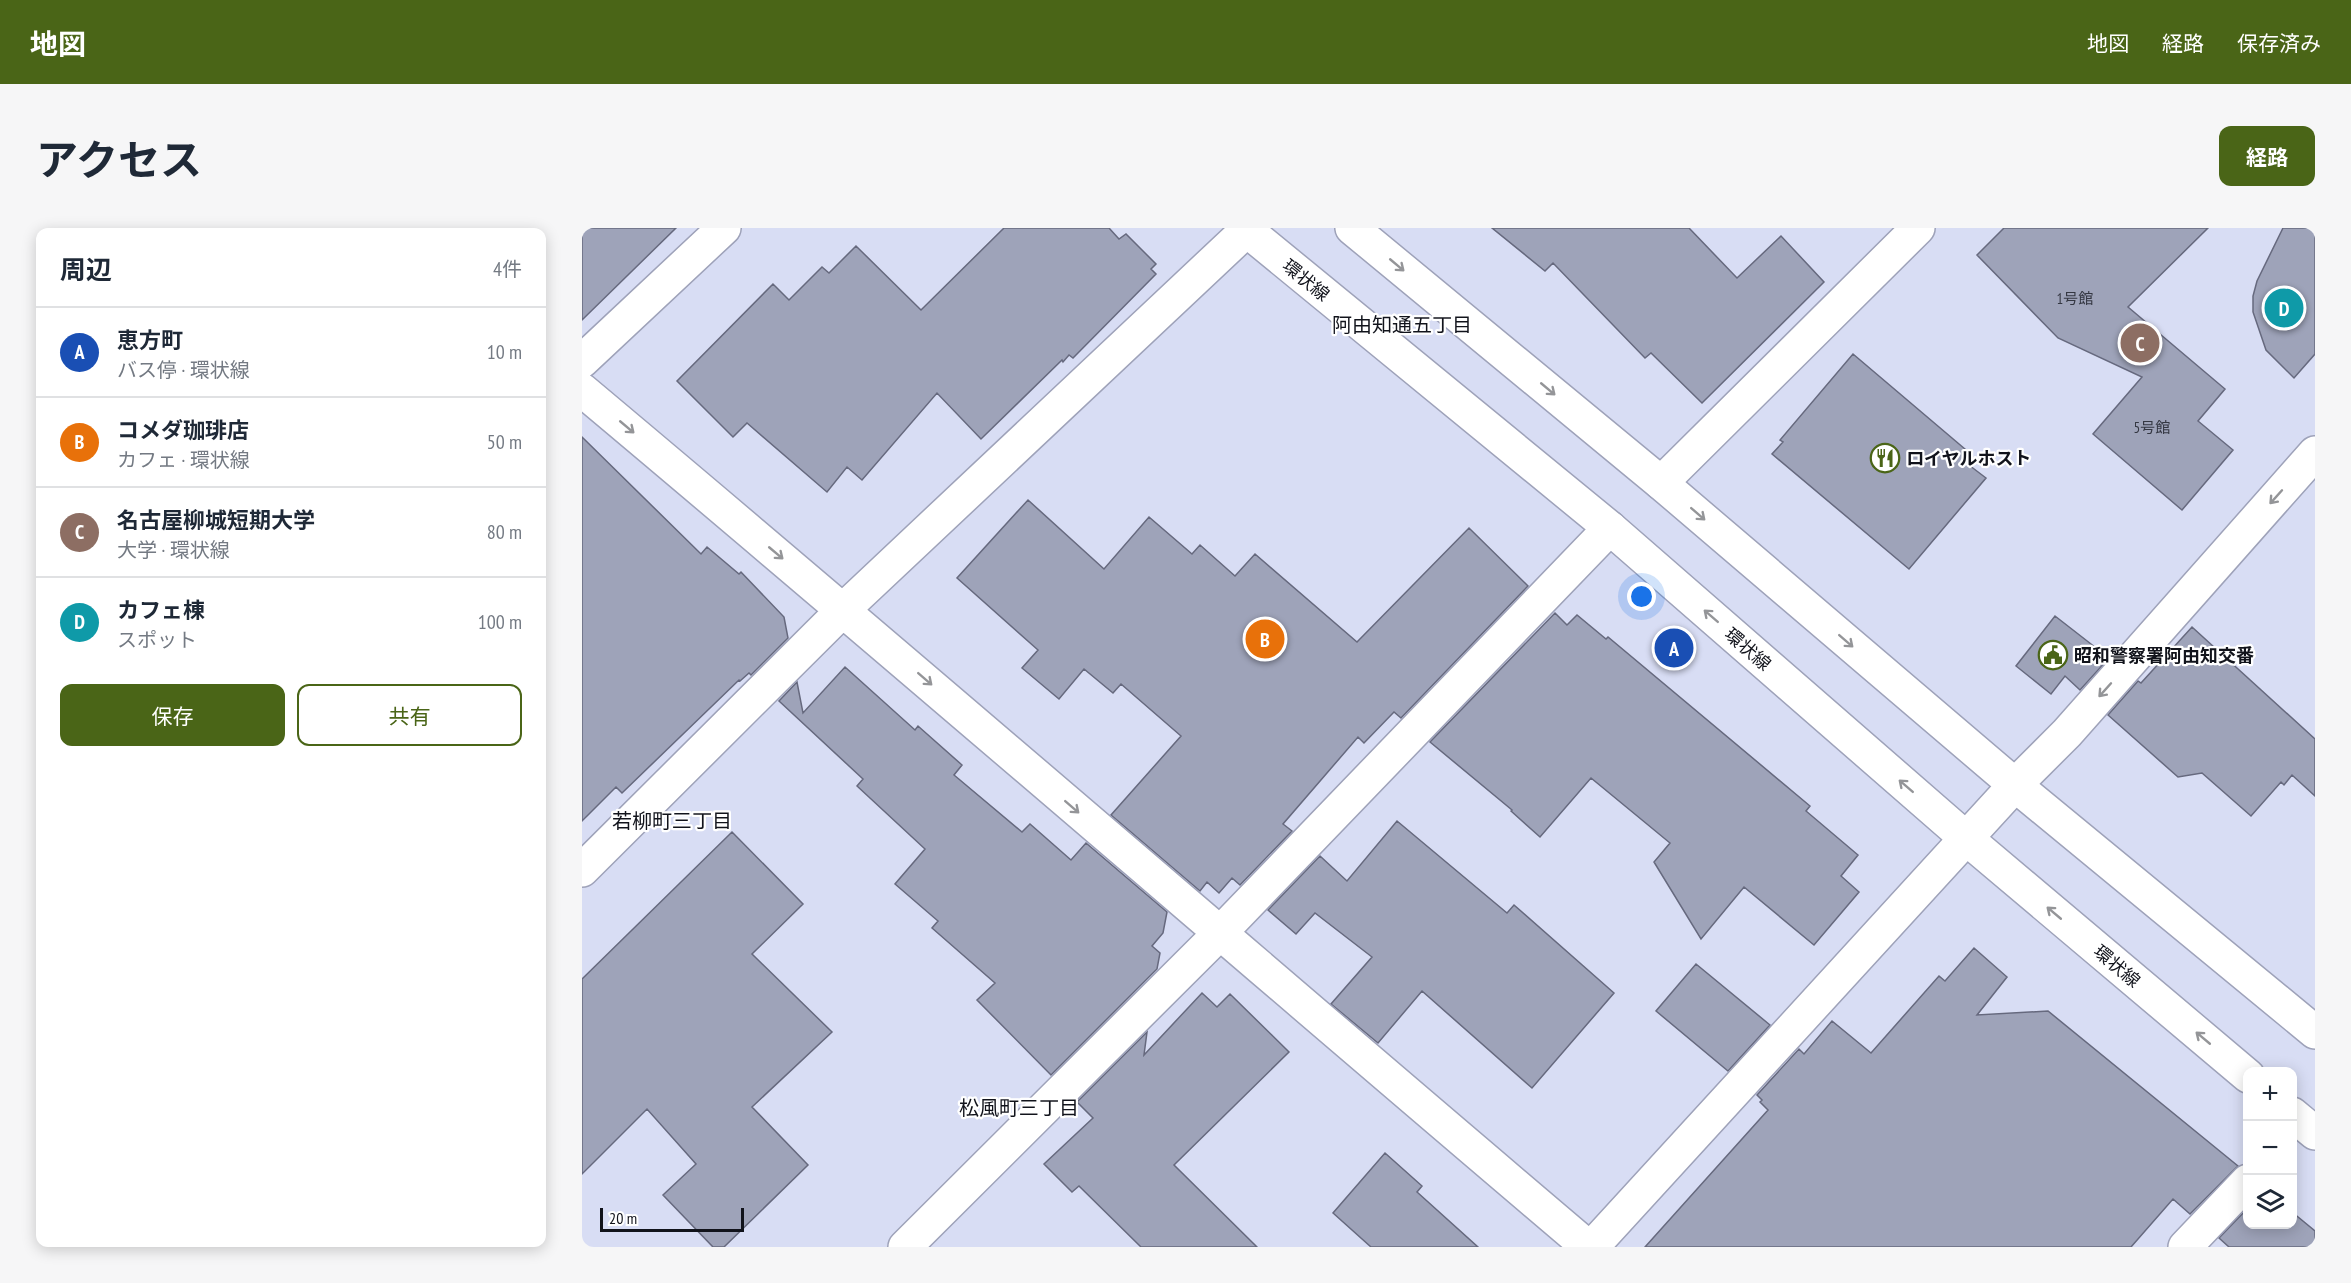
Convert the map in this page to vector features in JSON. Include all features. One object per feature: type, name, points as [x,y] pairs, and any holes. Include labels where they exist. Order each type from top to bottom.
[{"type":"street","points":[[582,361],[724,228]]},
{"type":"street","points":[[1352,228],[1661,483],[2015,785],[2315,1032]]},
{"type":"street","points":[[1661,483],[1917,228]]},
{"type":"street","points":[[582,870],[844,609],[1246,229]]},
{"type":"street","name":"環状線","points":[[1246,229],[1610,528],[1967,839],[2243,1073]]},
{"type":"street","points":[[582,390],[844,609],[1219,934],[1590,1247],[2015,785],[2067,733],[2315,453]]},
{"type":"street","points":[[904,1247],[1219,934],[1610,528]]},
{"type":"street","points":[[2185,1247],[2243,1185]]},
{"type":"building","points":[[582,228],[676,228],[582,320]]},
{"type":"building","points":[[1004,228],[1109,228],[1119,239],[1126,234],[1156,264],[1151,269],[1156,274],[1073,358],[1069,355],[1063,362],[1062,360],[981,439],[937,393],[862,480],[847,467],[827,492],[747,423],[733,437],[677,381],[773,284],[789,300],[822,267],[829,273],[856,246],[921,310]]},
{"type":"building","points":[[1492,228],[1689,228],[1737,278],[1781,236],[1824,282],[1702,403],[1651,353],[1645,358],[1553,263],[1545,271]]},
{"type":"building","points":[[2004,228],[2208,228],[2128,307],[2225,389],[2198,421],[2233,450],[2182,510],[2093,434],[2142,377],[2058,338],[1977,255]]},
{"type":"building","points":[[2283,228],[2315,228],[2315,354],[2294,378],[2266,350],[2253,312],[2253,296],[2257,281]]},
{"type":"building","points":[[1853,354],[1972,455],[1965,462],[1986,478],[1909,569],[1772,454],[1783,442],[1780,440]]},
{"type":"building","points":[[582,437],[701,554],[707,547],[739,574],[741,572],[784,617],[788,638],[751,675],[749,673],[739,680],[622,793],[616,787],[582,821]]},
{"type":"building","points":[[1028,500],[1104,569],[1149,517],[1192,554],[1200,545],[1235,576],[1255,554],[1357,642],[1469,528],[1528,586],[1401,718],[1394,712],[1364,743],[1358,737],[1283,824],[1292,831],[1240,885],[1232,878],[1219,893],[1207,882],[1200,891],[1111,815],[1181,736],[1121,684],[1113,693],[1084,669],[1059,699],[1022,668],[1038,650],[957,578]]},
{"type":"building","points":[[1555,613],[1567,625],[1577,615],[1606,639],[1608,637],[1810,806],[1806,811],[1858,855],[1841,876],[1859,892],[1814,945],[1744,887],[1701,939],[1654,862],[1670,843],[1591,778],[1540,837],[1512,810],[1430,742]]},
{"type":"building","name":"昭和警察署阿由知交番","points":[[2055,616],[2109,658],[2080,690],[2065,676],[2051,694],[2016,666]]},
{"type":"building","points":[[2192,627],[2315,739],[2315,796],[2292,775],[2284,785],[2281,782],[2251,816],[2202,773],[2178,777],[2108,715]]},
{"type":"building","points":[[845,667],[915,730],[918,726],[962,765],[954,775],[1022,832],[1030,824],[1071,860],[1086,843],[1167,912],[1163,933],[1152,946],[1160,953],[1157,969],[1051,1075],[977,1000],[995,983],[932,928],[938,921],[895,884],[925,849],[857,786],[863,779],[779,701],[797,682],[803,713]]},
{"type":"building","points":[[1397,821],[1507,913],[1514,905],[1614,993],[1532,1088],[1422,991],[1378,1043],[1331,1004],[1372,957],[1315,913],[1296,934],[1268,910],[1320,856],[1347,881]]},
{"type":"building","points":[[732,832],[803,904],[752,954],[832,1032],[752,1107],[808,1165],[724,1247],[713,1247],[663,1195],[696,1164],[647,1109],[582,1174],[582,979]]},
{"type":"building","points":[[1974,948],[2007,977],[1977,1015],[2048,1011],[2238,1166],[2190,1214],[2173,1199],[2131,1247],[1645,1247],[1768,1110],[1757,1095],[1799,1049],[1804,1054],[1832,1021],[1871,1053],[1939,976],[1945,981]]},
{"type":"building","points":[[1696,964],[1770,1025],[1728,1071],[1656,1011]]},
{"type":"building","points":[[1202,993],[1217,1007],[1230,994],[1289,1052],[1174,1165],[1257,1247],[1141,1247],[1079,1186],[1072,1192],[1044,1164],[1093,1118],[1077,1102],[1147,1032],[1144,1055]]},
{"type":"building","points":[[1385,1153],[1422,1186],[1417,1192],[1478,1247],[1371,1247],[1333,1213]]},
{"type":"building","points":[[2243,1213],[2243,1229],[2297,1229],[2297,1216],[2315,1231],[2315,1247],[2229,1247],[2219,1238]]},
{"type":"place","name":"カフェ棟","points":[[2284,308]]},
{"type":"place","name":"名古屋柳城短期大学","points":[[2140,343]]},
{"type":"place","name":"ロイヤルホスト","points":[[1885,458]]},
{"type":"place","name":"コメダ珈琲店","points":[[1265,639]]},
{"type":"place","name":"恵方町","points":[[1674,648]]},
{"type":"place","name":"昭和警察署阿由知交番","points":[[2053,655]]},
{"type":"district","name":"阿由知通五丁目","points":[[1402,325]]},
{"type":"district","name":"若柳町三丁目","points":[[672,821]]},
{"type":"district","name":"松風町三丁目","points":[[1019,1108]]}]
